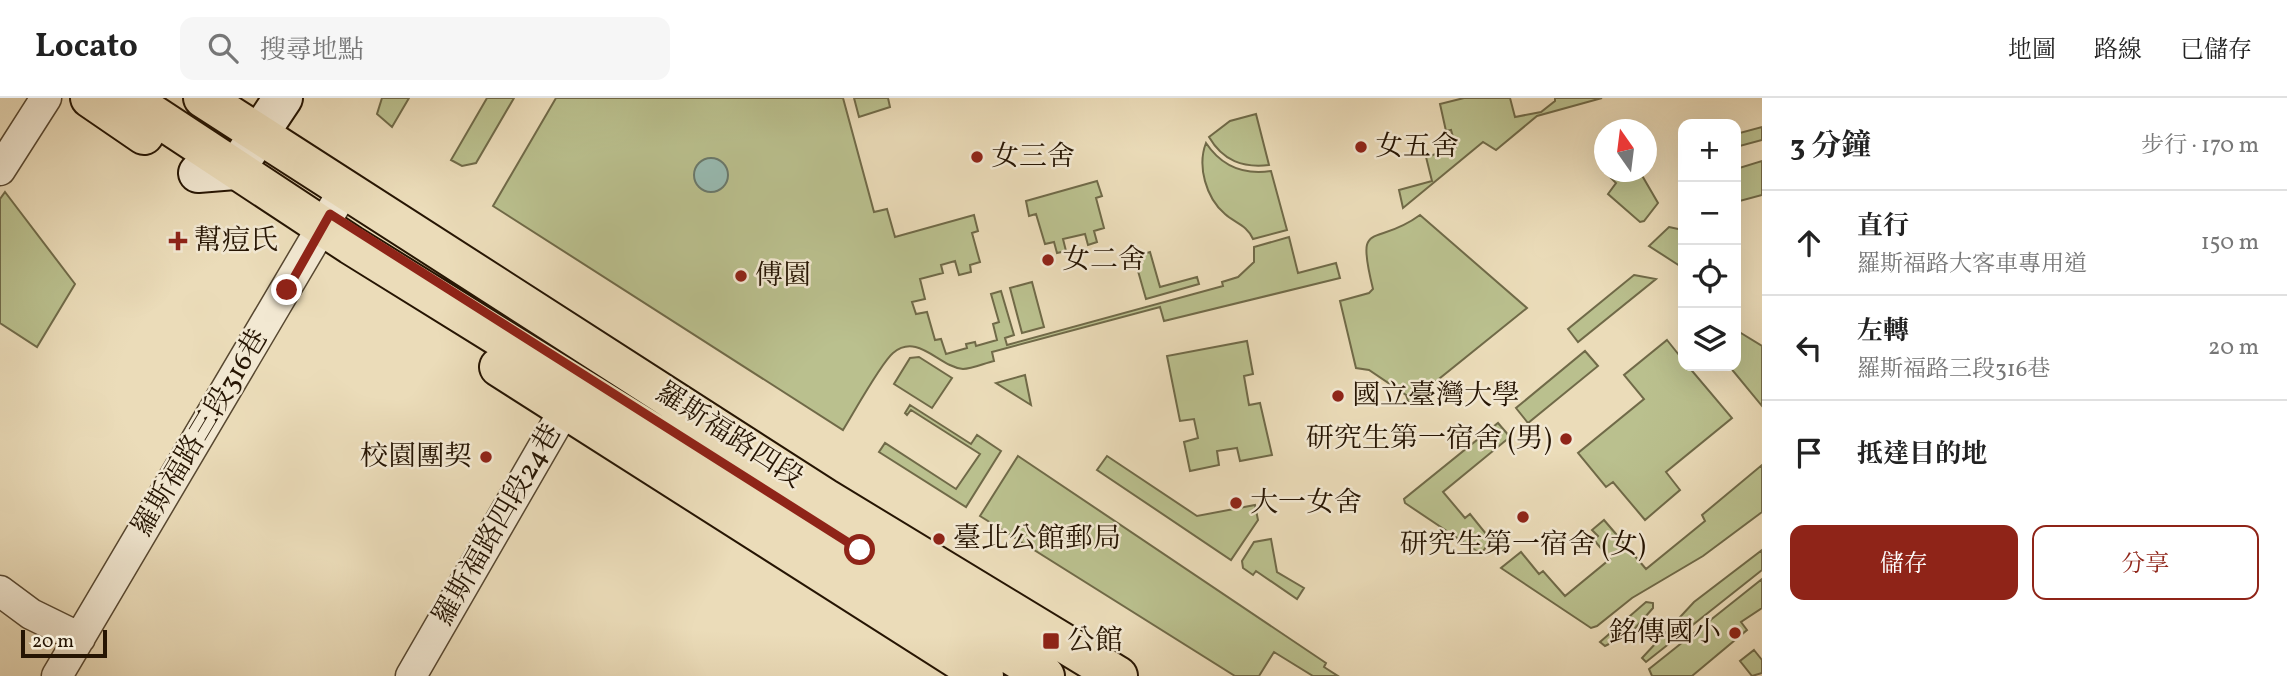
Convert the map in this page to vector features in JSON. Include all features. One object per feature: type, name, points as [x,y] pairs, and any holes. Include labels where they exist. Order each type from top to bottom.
[{"type":"main road","points":[[90,98],[234,158],[867,540],[927,588],[1071,676]]},
{"type":"main road","points":[[128,98],[199,111],[234,158]]},
{"type":"main road","points":[[154,98],[199,111],[234,158],[329,215],[1045,676]]},
{"type":"main road","points":[[234,158],[283,98]]},
{"type":"main road","points":[[329,215],[564,411],[984,676]]},
{"type":"main road","name":"羅斯福路四段","points":[[329,215],[825,498],[1118,676]]},
{"type":"street","points":[[0,170],[46,98]]},
{"type":"street","name":"羅斯福路三段316巷","points":[[57,676],[329,215]]},
{"type":"street","name":"羅斯福路四段24巷","points":[[411,676],[564,411]]},
{"type":"street","points":[[0,591],[31,614],[80,638]]},
{"type":"green space","points":[[382,98],[409,98],[392,127],[377,114]]},
{"type":"green space","points":[[487,98],[514,98],[476,163],[462,166],[451,160]]},
{"type":"green space","name":"傅園","points":[[556,98],[843,98],[874,212],[887,209],[895,237],[974,215],[978,231],[972,233],[980,262],[970,265],[971,272],[959,275],[955,261],[941,265],[943,273],[920,279],[925,299],[912,302],[916,314],[927,312],[935,340],[941,339],[946,354],[967,348],[966,344],[975,342],[976,346],[997,340],[993,324],[999,322],[991,294],[1001,291],[1014,335],[1005,338],[1007,345],[1223,286],[1222,282],[1238,277],[1254,262],[1254,247],[1289,237],[1298,273],[1336,263],[1340,278],[1164,321],[1160,307],[992,352],[994,361],[967,369],[954,367],[920,348],[902,348],[893,353],[882,367],[843,430],[493,206]]},
{"type":"green space","points":[[854,98],[888,98],[890,107],[859,117]]},
{"type":"green space","points":[[1464,98],[1510,98],[1515,117],[1541,112],[1555,101],[1555,98],[1602,98],[1537,116],[1496,150],[1483,142],[1403,208],[1399,190],[1432,181],[1426,157],[1456,148],[1451,130],[1446,131],[1440,104]]},
{"type":"green space","points":[[1256,114],[1269,165],[1234,161],[1221,152],[1209,137],[1230,121]]},
{"type":"green space","points":[[1762,127],[1762,140],[1741,146],[1741,133]]},
{"type":"green space","points":[[1206,143],[1219,158],[1234,168],[1252,172],[1271,171],[1287,230],[1253,239],[1244,227],[1218,207],[1208,191],[1203,171]]},
{"type":"green space","points":[[1762,161],[1762,195],[1741,201],[1741,167]]},
{"type":"green space","points":[[1097,181],[1102,196],[1096,198],[1104,228],[1094,231],[1097,242],[1088,245],[1085,234],[1063,239],[1066,251],[1057,253],[1054,242],[1045,244],[1036,214],[1029,216],[1026,201]]},
{"type":"green space","points":[[1646,182],[1658,203],[1644,221],[1640,222],[1608,194],[1616,183]]},
{"type":"green space","points":[[5,192],[75,284],[37,347],[0,323],[0,199]]},
{"type":"green space","points":[[1420,215],[1527,308],[1409,403],[1406,395],[1369,370],[1356,368],[1340,301],[1369,293],[1373,289],[1366,251],[1372,237],[1404,225]]},
{"type":"green space","points":[[1669,227],[1678,229],[1678,265],[1649,246]]},
{"type":"green space","points":[[1150,252],[1160,287],[1197,277],[1199,284],[1146,299],[1134,257]]},
{"type":"green space","points":[[1634,275],[1656,279],[1578,342],[1568,329]]},
{"type":"green space","points":[[1032,282],[1044,327],[1022,333],[1010,288]]},
{"type":"green space","points":[[1741,333],[1762,346],[1762,406],[1733,371],[1741,371]]},
{"type":"green space","points":[[1667,340],[1678,354],[1678,371],[1692,371],[1732,418],[1666,472],[1680,490],[1645,520],[1613,482],[1606,487],[1578,453],[1644,399],[1624,375]]},
{"type":"green space","points":[[1247,341],[1253,374],[1244,376],[1249,405],[1260,403],[1272,455],[1240,461],[1237,448],[1217,451],[1219,465],[1190,471],[1184,442],[1198,438],[1194,419],[1180,421],[1167,356]]},
{"type":"green space","points":[[1585,351],[1598,366],[1528,423],[1516,408]]},
{"type":"green space","points":[[919,357],[952,378],[932,408],[894,384],[910,358]]},
{"type":"green space","points":[[1025,375],[1031,405],[996,383]]},
{"type":"green space","points":[[910,405],[971,444],[977,435],[1001,451],[966,507],[879,452],[885,443],[956,489],[980,454],[911,410],[907,415],[905,413]]},
{"type":"green space","points":[[1498,423],[1510,437],[1443,492],[1465,518],[1470,514],[1491,540],[1481,554],[1405,503],[1404,499]]},
{"type":"green space","points":[[1018,456],[1326,663],[1324,667],[1338,676],[1313,676],[1274,652],[1259,676],[1235,676],[980,516]]},
{"type":"green space","points":[[1107,456],[1197,516],[1255,505],[1258,520],[1231,560],[1097,470]]},
{"type":"green space","points":[[1762,465],[1762,512],[1703,556],[1632,598],[1597,626],[1591,628],[1501,568],[1521,552],[1539,574],[1543,571],[1565,596],[1610,559],[1594,540],[1598,536],[1592,530],[1604,520],[1646,569],[1705,521],[1702,515]]},
{"type":"green space","points":[[1271,539],[1277,572],[1304,588],[1297,599],[1256,571],[1253,575],[1243,568],[1242,561],[1254,542]]},
{"type":"green space","points":[[1762,550],[1762,570],[1646,662],[1642,658],[1694,602]]},
{"type":"green space","points":[[1762,579],[1762,608],[1741,622],[1747,630],[1692,676],[1652,676],[1649,669]]},
{"type":"green space","points":[[1646,602],[1653,603],[1653,608],[1631,633],[1605,646],[1600,642]]},
{"type":"green space","points":[[1754,650],[1762,660],[1762,673],[1752,676],[1740,661]]},
{"type":"water","points":[[711,158],[723,163],[728,175],[723,187],[711,192],[699,187],[694,175],[699,163]]},
{"type":"place","name":"女五舍","points":[[1361,147]]},
{"type":"place","name":"女三舍","points":[[977,157]]},
{"type":"place","name":"幫痘氏","points":[[178,241]]},
{"type":"place","name":"女二舍","points":[[1048,260]]},
{"type":"place","name":"傅園","points":[[741,276]]},
{"type":"place","name":"國立臺灣大學","points":[[1338,396]]},
{"type":"place","name":"研究生第一宿舍 (男)","points":[[1566,439]]},
{"type":"place","name":"校園團契","points":[[486,457]]},
{"type":"place","name":"大一女舍","points":[[1236,503]]},
{"type":"place","name":"研究生第一宿舍 (女)","points":[[1523,517]]},
{"type":"place","name":"臺北公館郵局","points":[[939,539]]},
{"type":"place","name":"銘傳國小","points":[[1735,633]]},
{"type":"place","name":"公館","points":[[1051,641]]},
{"type":"route","points":[[287,290],[330,214],[860,550]]}]
